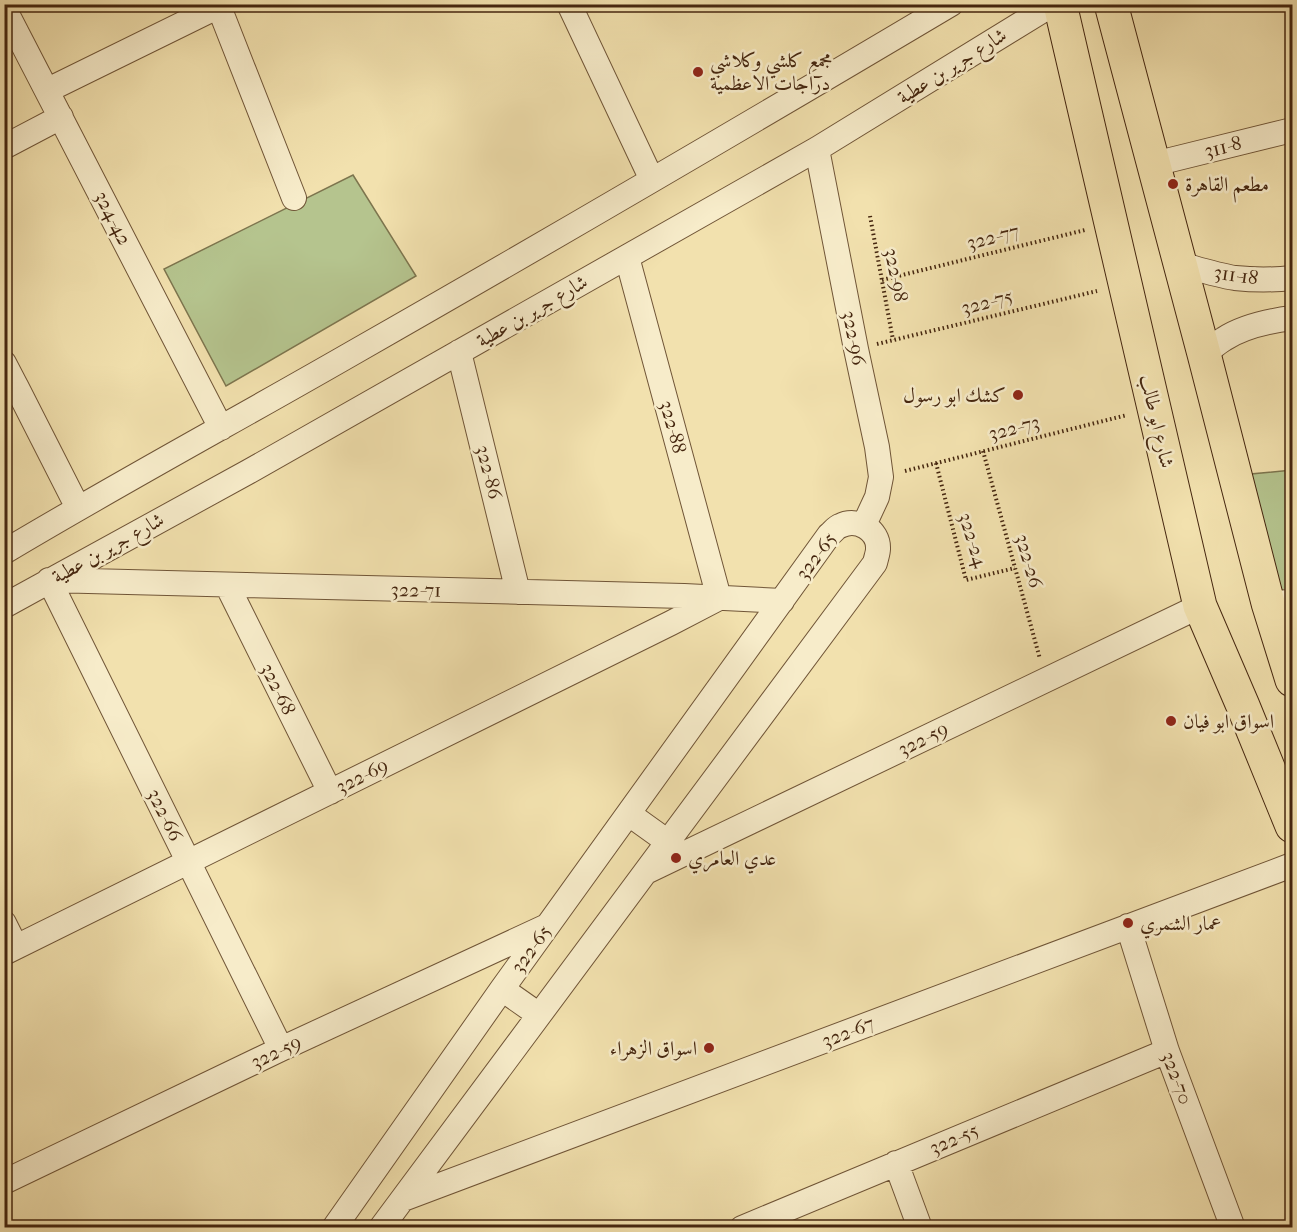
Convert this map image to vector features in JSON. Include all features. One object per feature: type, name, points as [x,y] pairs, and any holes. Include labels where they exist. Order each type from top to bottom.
[{"type":"main road","name":"شارع ابو طالب","points":[[1060,4],[1200,606],[1293,826]]},
{"type":"main road","points":[[1111,4],[1204,354],[1280,602],[1293,680]]},
{"type":"street","points":[[569,4],[652,180]]},
{"type":"street","points":[[4,552],[792,99],[951,4]]},
{"type":"street","name":"شارع جرير بن عطية","points":[[4,606],[248,472],[817,149],[1053,4]]},
{"type":"street","points":[[48,90],[221,6],[294,198]]},
{"type":"street","name":"324-42","points":[[4,8],[221,428]]},
{"type":"street","points":[[4,147],[61,117]]},
{"type":"street","name":"311-8","points":[[1154,164],[1293,130]]},
{"type":"street","name":"322-96","points":[[817,149],[877,447],[881,477],[877,497],[864,525]]},
{"type":"street","name":"322-88","points":[[627,257],[719,598]]},
{"type":"street","name":"311-18","points":[[1180,264],[1234,278],[1255,280],[1293,278]]},
{"type":"street","points":[[1204,354],[1224,339],[1246,328],[1293,318]]},
{"type":"street","name":"322-86","points":[[459,352],[518,592]]},
{"type":"street","points":[[4,363],[10,389],[78,508]]},
{"type":"street","name":"322-65","points":[[334,1227],[502,989],[830,535],[839,526],[852,523],[864,525],[872,531],[878,541],[879,551],[875,563],[381,1227]]},
{"type":"street","name":"322-71","points":[[49,580],[782,601]]},
{"type":"street","name":"322-66","points":[[49,580],[281,1049]]},
{"type":"street","name":"322-68","points":[[227,585],[330,792]]},
{"type":"street","name":"322-69","points":[[10,950],[719,598]]},
{"type":"street","name":"322-59","points":[[645,872],[1200,606]]},
{"type":"street","points":[[628,814],[668,842]]},
{"type":"street","name":"322-67","points":[[403,1198],[1293,865]]},
{"type":"street","points":[[4,923],[10,950]]},
{"type":"street","name":"322-59","points":[[4,1182],[281,1049],[549,925]]},
{"type":"street","name":"322-70","points":[[1128,926],[1167,1051],[1233,1227]]},
{"type":"street","points":[[502,989],[539,1015]]},
{"type":"street","name":"322-55","points":[[742,1227],[1167,1051]]},
{"type":"street","points":[[896,1163],[920,1227]]},
{"type":"path","name":"322-98","points":[[870,216],[893,340]]},
{"type":"path","name":"322-77","points":[[882,280],[1111,223]]},
{"type":"path","name":"322-75","points":[[856,349],[1125,284]]},
{"type":"path","name":"322-73","points":[[881,477],[1154,408]]},
{"type":"path","name":"322-26","points":[[983,451],[1046,680]]},
{"type":"path","name":"322-24","points":[[936,463],[966,580],[1015,567]]},
{"type":"green space","points":[[353,175],[416,276],[226,386],[164,269]]},
{"type":"green space","points":[[1292,470],[1292,631],[1251,474]]},
{"type":"place","name":"مجمع كلشي وكلاشي دراجات الاعظمية","points":[[698,72]]},
{"type":"place","name":"مطعم القاهرة","points":[[1173,184]]},
{"type":"place","name":"كشك ابو رسول","points":[[1018,395]]},
{"type":"place","name":"اسواق ابو فيان","points":[[1171,721]]},
{"type":"place","name":"عدي العامري","points":[[676,858]]},
{"type":"place","name":"عمار الشمري","points":[[1128,923]]},
{"type":"place","name":"اسواق الزهراء","points":[[709,1048]]}]
